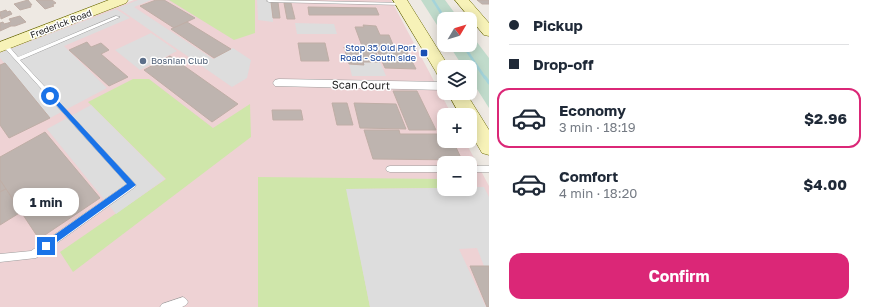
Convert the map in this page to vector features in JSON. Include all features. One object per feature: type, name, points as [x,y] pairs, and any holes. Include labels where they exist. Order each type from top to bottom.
[{"type":"main road","name":"Frederick Road","points":[[2,44],[104,0]]},
{"type":"main road","name":"Frederick Road","points":[[2,44],[121,0]]},
{"type":"main road","points":[[462,0],[484,21],[489,32]]},
{"type":"main road","points":[[402,2],[437,60]]},
{"type":"main road","points":[[477,127],[489,147]]},
{"type":"street","name":"Scan Court","points":[[279,83],[437,86]]},
{"type":"lane","points":[[269,0],[402,2]]},
{"type":"lane","points":[[17,59],[118,17]]},
{"type":"lane","points":[[0,258],[33,255],[132,185],[2,44]]},
{"type":"lane","points":[[390,169],[437,169]]},
{"type":"lane","points":[[477,169],[489,169]]},
{"type":"lane","points":[[164,307],[183,302]]},
{"type":"shaded area","points":[[134,0],[391,0],[437,87],[437,100],[444,100],[448,108],[437,108],[437,148],[469,148],[473,156],[437,156],[437,196],[477,196],[477,164],[489,186],[489,307],[0,307],[0,53]]},
{"type":"shaded area","points":[[138,0],[151,0],[134,7],[213,59],[233,48],[251,60],[247,78],[232,87],[118,8]]},
{"type":"shaded area","points":[[257,0],[271,0],[273,22],[258,20]]},
{"type":"shaded area","points":[[116,9],[130,18],[64,46],[107,88],[50,118],[0,58],[0,53]]},
{"type":"shaded area","points":[[295,23],[334,24],[337,34],[297,34]]},
{"type":"shaded area","name":"Bosnian Club","points":[[151,33],[177,51],[140,70],[115,50]]},
{"type":"shaded area","points":[[363,62],[380,62],[386,76],[352,76],[349,64],[364,65]]},
{"type":"shaded area","points":[[91,105],[165,179],[116,214],[47,129]]},
{"type":"shaded area","points":[[477,187],[484,187],[489,197],[489,266],[484,266],[477,248],[459,249],[486,307],[370,307],[346,189],[437,188],[437,196],[477,196]]},
{"type":"green space","points":[[169,0],[255,0],[255,33],[234,40]]},
{"type":"green space","points":[[421,0],[445,0],[454,12],[437,12],[437,25]]},
{"type":"green space","points":[[477,42],[489,58],[489,108],[477,89],[477,60],[459,60],[453,52],[477,52]]},
{"type":"green space","points":[[133,79],[149,79],[213,128],[250,104],[251,137],[73,272],[60,252],[166,179],[88,102]]},
{"type":"green space","points":[[258,177],[437,179],[437,188],[347,189],[370,307],[258,307]]},
{"type":"building","points":[[28,0],[32,5],[30,5],[31,7],[20,10],[14,4]]},
{"type":"building","points":[[36,0],[52,0],[56,3],[52,5],[54,6],[45,9]]},
{"type":"building","points":[[156,0],[164,0],[195,18],[174,28],[140,6]]},
{"type":"building","points":[[477,0],[489,0],[489,4],[482,4]]},
{"type":"building","points":[[271,2],[278,2],[280,18],[273,18]]},
{"type":"building","points":[[284,3],[291,3],[295,19],[287,19]]},
{"type":"building","points":[[308,7],[376,8],[379,15],[309,15]]},
{"type":"building","points":[[6,10],[7,12],[10,11],[12,14],[1,19],[0,12]]},
{"type":"building","points":[[20,16],[26,22],[15,26],[11,26],[8,23],[11,22],[9,19]]},
{"type":"building","points":[[3,22],[4,24],[8,23],[11,26],[0,31],[0,23]]},
{"type":"building","points":[[187,22],[231,49],[214,58],[171,29]]},
{"type":"building","points":[[363,25],[376,26],[380,35],[389,35],[394,47],[362,46],[355,27],[364,27]]},
{"type":"building","points":[[87,42],[91,47],[101,43],[109,50],[101,54],[128,77],[109,86],[69,50]]},
{"type":"building","points":[[298,43],[325,43],[329,61],[301,61]]},
{"type":"building","points":[[344,47],[374,47],[380,62],[363,62],[364,65],[349,64]]},
{"type":"building","points":[[376,48],[405,48],[416,69],[385,68]]},
{"type":"building","points":[[170,56],[238,104],[212,122],[144,70]]},
{"type":"building","points":[[5,63],[50,118],[9,138],[0,125],[0,65]]},
{"type":"building","points":[[393,91],[417,91],[436,130],[409,130]]},
{"type":"building","points":[[332,103],[347,103],[353,125],[337,125]]},
{"type":"building","points":[[354,103],[396,104],[406,129],[360,128]]},
{"type":"building","points":[[272,110],[301,110],[303,120],[273,120]]},
{"type":"building","points":[[364,130],[399,130],[400,134],[437,134],[437,148],[456,148],[460,156],[437,156],[437,160],[373,159]]},
{"type":"building","points":[[45,132],[100,198],[39,239],[0,180],[0,157]]},
{"type":"building","points":[[0,180],[6,189],[0,192]]},
{"type":"building","points":[[6,189],[21,212],[0,225],[0,192]]},
{"type":"building","points":[[470,266],[489,266],[489,307],[487,307]]},
{"type":"waterway","points":[[433,0],[441,12]]},
{"type":"waterway","points":[[468,52],[485,78]]},
{"type":"waterway","points":[[485,77],[489,83]]},
{"type":"place","name":"Stop 35 Old Port Road - South side","points":[[424,53]]},
{"type":"place","name":"Bosnian Club","points":[[143,61]]},
{"type":"route","points":[[46,246],[132,185],[50,96]]}]
